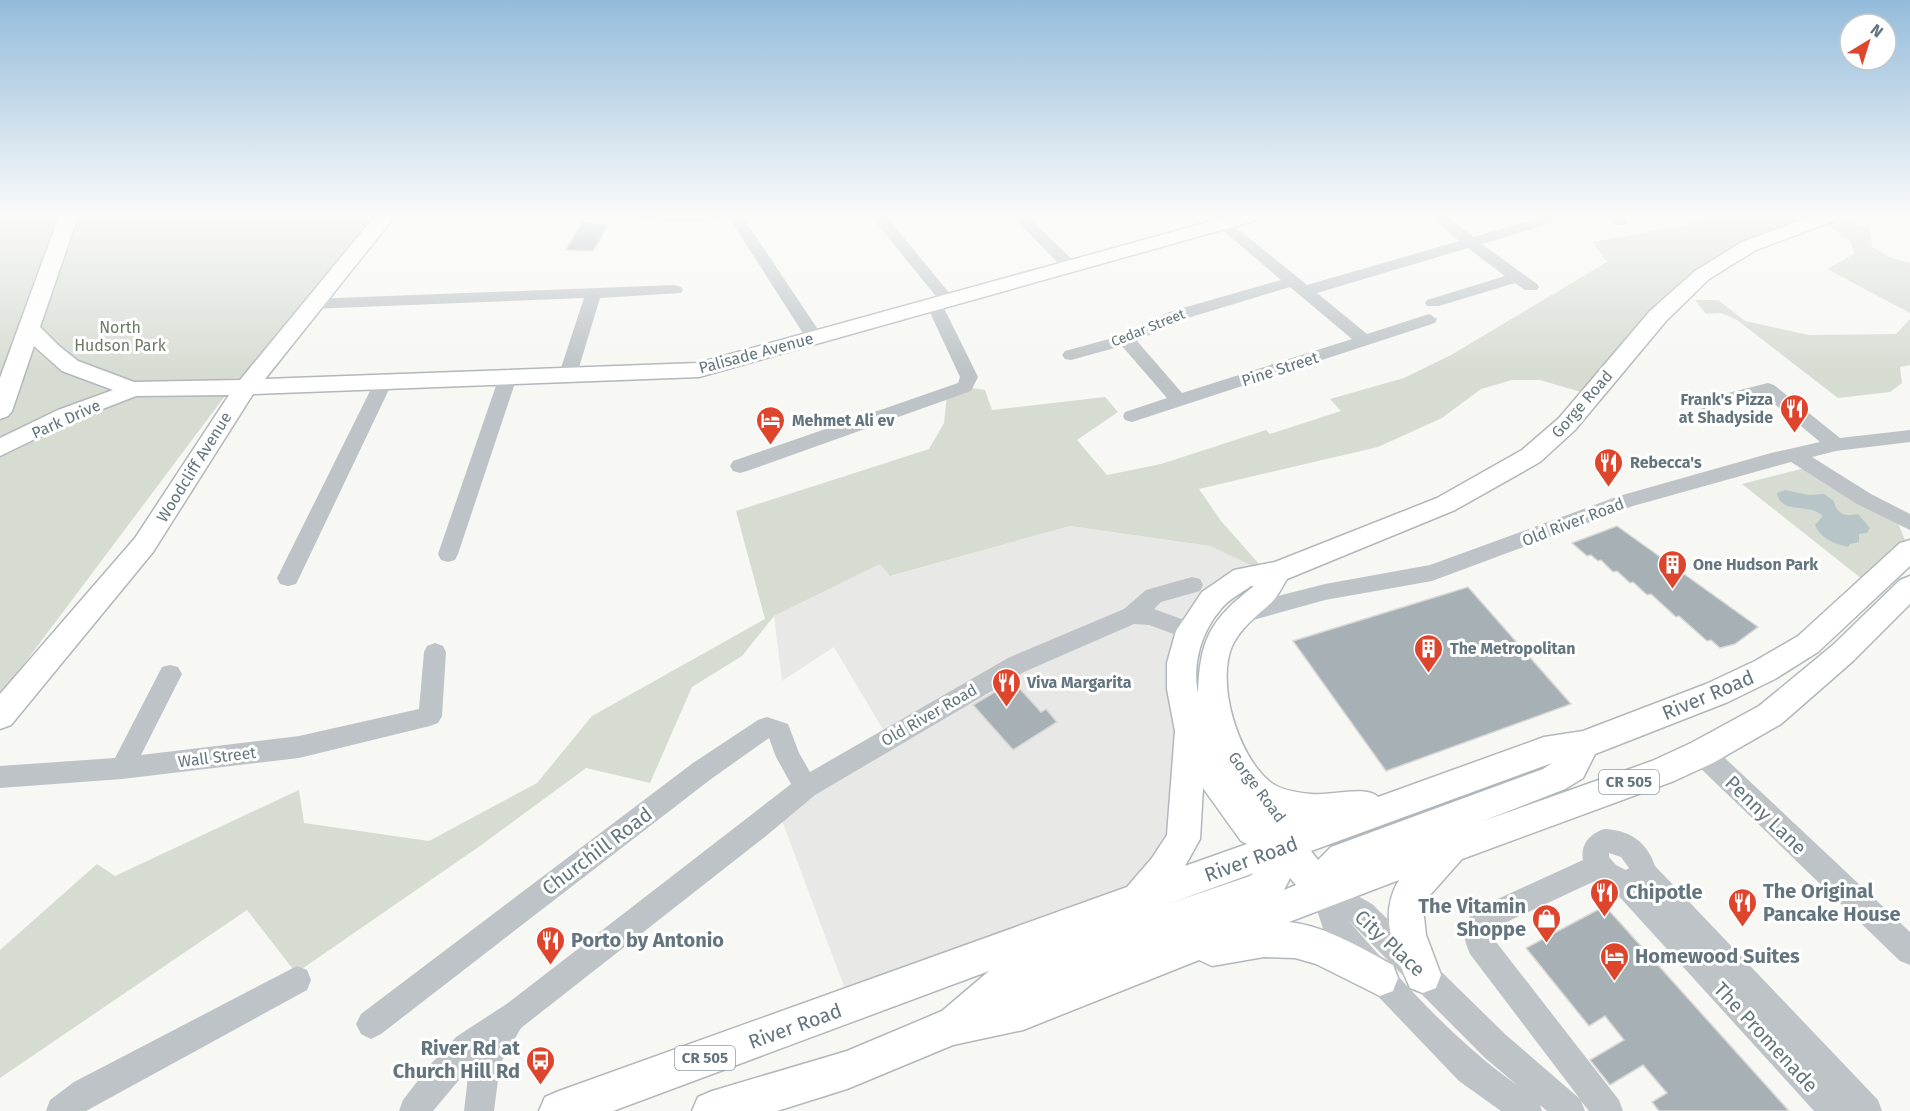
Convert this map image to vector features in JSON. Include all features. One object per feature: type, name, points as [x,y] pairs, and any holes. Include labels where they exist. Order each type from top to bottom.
[{"type":"main road","points":[[0,411],[50,268]]},
{"type":"main road","name":"Woodcliff Avenue","points":[[0,716],[144,545],[246,387],[341,268]]},
{"type":"main road","name":"Palisade Avenue","points":[[246,387],[699,370],[1063,268]]},
{"type":"main road","name":"Gorge Road","points":[[1324,890],[1284,847],[1253,830],[1203,763],[1190,729],[1182,689],[1182,663],[1190,631],[1212,600],[1244,577],[1278,572],[1446,504],[1531,456],[1567,424],[1658,316],[1714,268]]},
{"type":"main road","name":"Park Drive","points":[[29,327],[50,351],[68,364],[79,370],[116,381],[130,389],[246,387]]},
{"type":"main road","name":"Park Drive","points":[[0,448],[66,415],[122,395],[130,389]]},
{"type":"main road","name":"River Road","points":[[559,1111],[1545,750],[1584,744],[1717,693],[1765,670],[1808,644],[1910,550]]},
{"type":"main road","name":"Gorge Road","points":[[1278,572],[1264,592],[1238,615],[1218,644],[1214,662],[1213,696],[1218,724],[1230,753],[1258,792],[1287,824],[1284,847]]},
{"type":"main road","name":"CR 505","points":[[712,1111],[847,1070],[952,1026],[1023,1011],[1324,890],[1663,771],[1702,753],[1770,715],[1843,653],[1910,587]]},
{"type":"main road","points":[[1139,899],[1164,869],[1183,839],[1190,729]]},
{"type":"main road","points":[[1324,890],[1327,876],[1334,865],[1343,858],[1554,779],[1572,768],[1584,744]]},
{"type":"main road","points":[[1258,792],[1302,810],[1332,811],[1419,798]]},
{"type":"main road","points":[[1424,975],[1407,934],[1404,909],[1412,887],[1456,845]]},
{"type":"main road","points":[[952,1026],[1002,984],[1052,963],[1261,889],[1272,879],[1284,847]]},
{"type":"main road","points":[[1167,955],[1263,940],[1295,940],[1335,954],[1380,978]]},
{"type":"street","points":[[769,268],[814,337]]},
{"type":"street","points":[[740,466],[958,391],[969,382],[941,302],[916,268]]},
{"type":"street","points":[[1277,268],[1364,340]]},
{"type":"street","name":"Cedar Street","points":[[1071,355],[1126,340],[1175,316],[1368,268]]},
{"type":"street","points":[[1505,268],[1531,287]]},
{"type":"street","name":"Pine Street","points":[[1132,416],[1364,340],[1517,277]]},
{"type":"street","points":[[311,304],[675,290]]},
{"type":"street","points":[[568,374],[594,292]]},
{"type":"street","points":[[1126,340],[1179,401]]},
{"type":"street","points":[[448,554],[508,377]]},
{"type":"street","points":[[288,578],[384,381]]},
{"type":"street","points":[[1706,404],[1768,389],[1836,445]]},
{"type":"street","name":"Old River Road","points":[[1238,615],[1325,592],[1431,573],[1626,501],[1794,455],[1836,445],[1910,436]]},
{"type":"street","points":[[1794,455],[1864,499],[1910,523]]},
{"type":"street","name":"Old River Road","points":[[806,787],[1016,665],[1132,615],[1155,596],[1192,585]]},
{"type":"street","points":[[1132,615],[1150,616],[1190,631]]},
{"type":"street","name":"Wall Street","points":[[0,777],[122,768],[299,747],[430,716],[435,652]]},
{"type":"street","points":[[122,768],[170,674]]},
{"type":"street","name":"Churchill Road","points":[[370,1024],[693,778],[767,727],[779,731],[788,757],[806,787]]},
{"type":"street","name":"Penny Lane","points":[[1702,753],[1910,951]]},
{"type":"street","points":[[414,1111],[467,1048],[518,1013],[757,828],[806,787]]},
{"type":"street","points":[[1608,1111],[1480,944],[1477,928],[1488,917],[1599,866],[1615,880],[1634,878]]},
{"type":"street","name":"The Promenade","points":[[1634,878],[1835,1111]]},
{"type":"street","name":"The Promenade","points":[[1634,878],[1867,1111]]},
{"type":"street","name":"City Place","points":[[1324,890],[1362,913],[1495,1046],[1570,1111]]},
{"type":"street","name":"City Place","points":[[1324,890],[1336,927],[1380,978],[1470,1070],[1527,1111]]},
{"type":"street","points":[[61,1111],[85,1093],[297,980]]},
{"type":"street","points":[[479,1111],[485,1059],[518,1013]]},
{"type":"shaded area","points":[[1785,490],[1809,495],[1824,494],[1834,501],[1839,512],[1846,515],[1858,514],[1870,528],[1867,533],[1859,534],[1859,542],[1850,544],[1848,547],[1833,542],[1821,534],[1815,525],[1823,516],[1810,510],[1790,507],[1780,500],[1777,493]]},
{"type":"shaded area","points":[[1070,526],[1210,546],[1267,573],[1244,577],[1190,631],[1183,839],[1139,899],[851,1005],[778,810],[888,738],[834,647],[782,681],[774,616],[880,564],[891,576]]},
{"type":"green space","name":"North Hudson Park","points":[[0,268],[333,268],[222,400],[0,696]]},
{"type":"green space","points":[[1597,268],[1718,268],[1591,395],[1540,380],[1512,380],[1481,389],[1442,418],[1378,447],[1199,489],[1221,521],[1267,573],[1210,546],[1070,526],[890,576],[880,564],[774,616],[742,656],[692,687],[650,783],[586,768],[480,846],[296,973],[247,910],[0,1078],[0,950],[97,864],[115,876],[299,790],[304,823],[429,841],[537,783],[592,716],[765,619],[736,511],[929,449],[944,423],[947,395],[965,387],[985,390],[992,410],[1105,397],[1118,412],[1077,440],[1107,475],[1161,464],[1266,430],[1270,434],[1341,411],[1330,399],[1404,378],[1451,355]]},
{"type":"green space","points":[[1910,268],[1910,313],[1827,269]]},
{"type":"green space","points":[[1695,300],[1718,300],[1745,321],[1809,335],[1896,334],[1910,319],[1910,365],[1900,367],[1902,383],[1890,392],[1838,398],[1737,320],[1721,313],[1706,314]]},
{"type":"green space","points":[[1805,468],[1898,523],[1905,540],[1862,579],[1742,484]]},
{"type":"building","name":"One Hudson Park","points":[[1617,526],[1758,627],[1735,644],[1720,648],[1711,640],[1707,641],[1679,616],[1676,617],[1651,594],[1647,595],[1633,582],[1630,583],[1617,571],[1613,572],[1601,560],[1598,561],[1591,555],[1587,556],[1572,543]]},
{"type":"building","name":"The Metropolitan","points":[[1468,587],[1571,704],[1386,771],[1293,641]]},
{"type":"building","name":"Viva Margarita","points":[[1013,681],[1041,712],[1046,709],[1057,722],[1013,750],[973,705]]},
{"type":"building","name":"Homewood Suites","points":[[1605,906],[1789,1111],[1659,1111],[1652,1102],[1667,1093],[1643,1065],[1610,1085],[1590,1060],[1624,1040],[1605,1016],[1589,1026],[1526,948]]},
{"type":"place","name":"Frank's Pizza at Shadyside","points":[[1794,434]]},
{"type":"place","name":"Mehmet Ali ev","points":[[771,446]]},
{"type":"place","name":"Rebecca's","points":[[1609,488]]},
{"type":"place","name":"One Hudson Park","points":[[1672,590]]},
{"type":"place","name":"The Metropolitan","points":[[1429,674]]},
{"type":"place","name":"Viva Margarita","points":[[1006,708]]},
{"type":"place","name":"Chipotle","points":[[1605,918]]},
{"type":"place","name":"The Original Pancake House","points":[[1742,928]]},
{"type":"place","name":"The Vitamin Shoppe","points":[[1547,944]]},
{"type":"place","name":"Porto by Antonio","points":[[550,966]]},
{"type":"place","name":"Homewood Suites","points":[[1614,982]]},
{"type":"place","name":"River Rd at Church Hill Rd","points":[[541,1086]]}]
